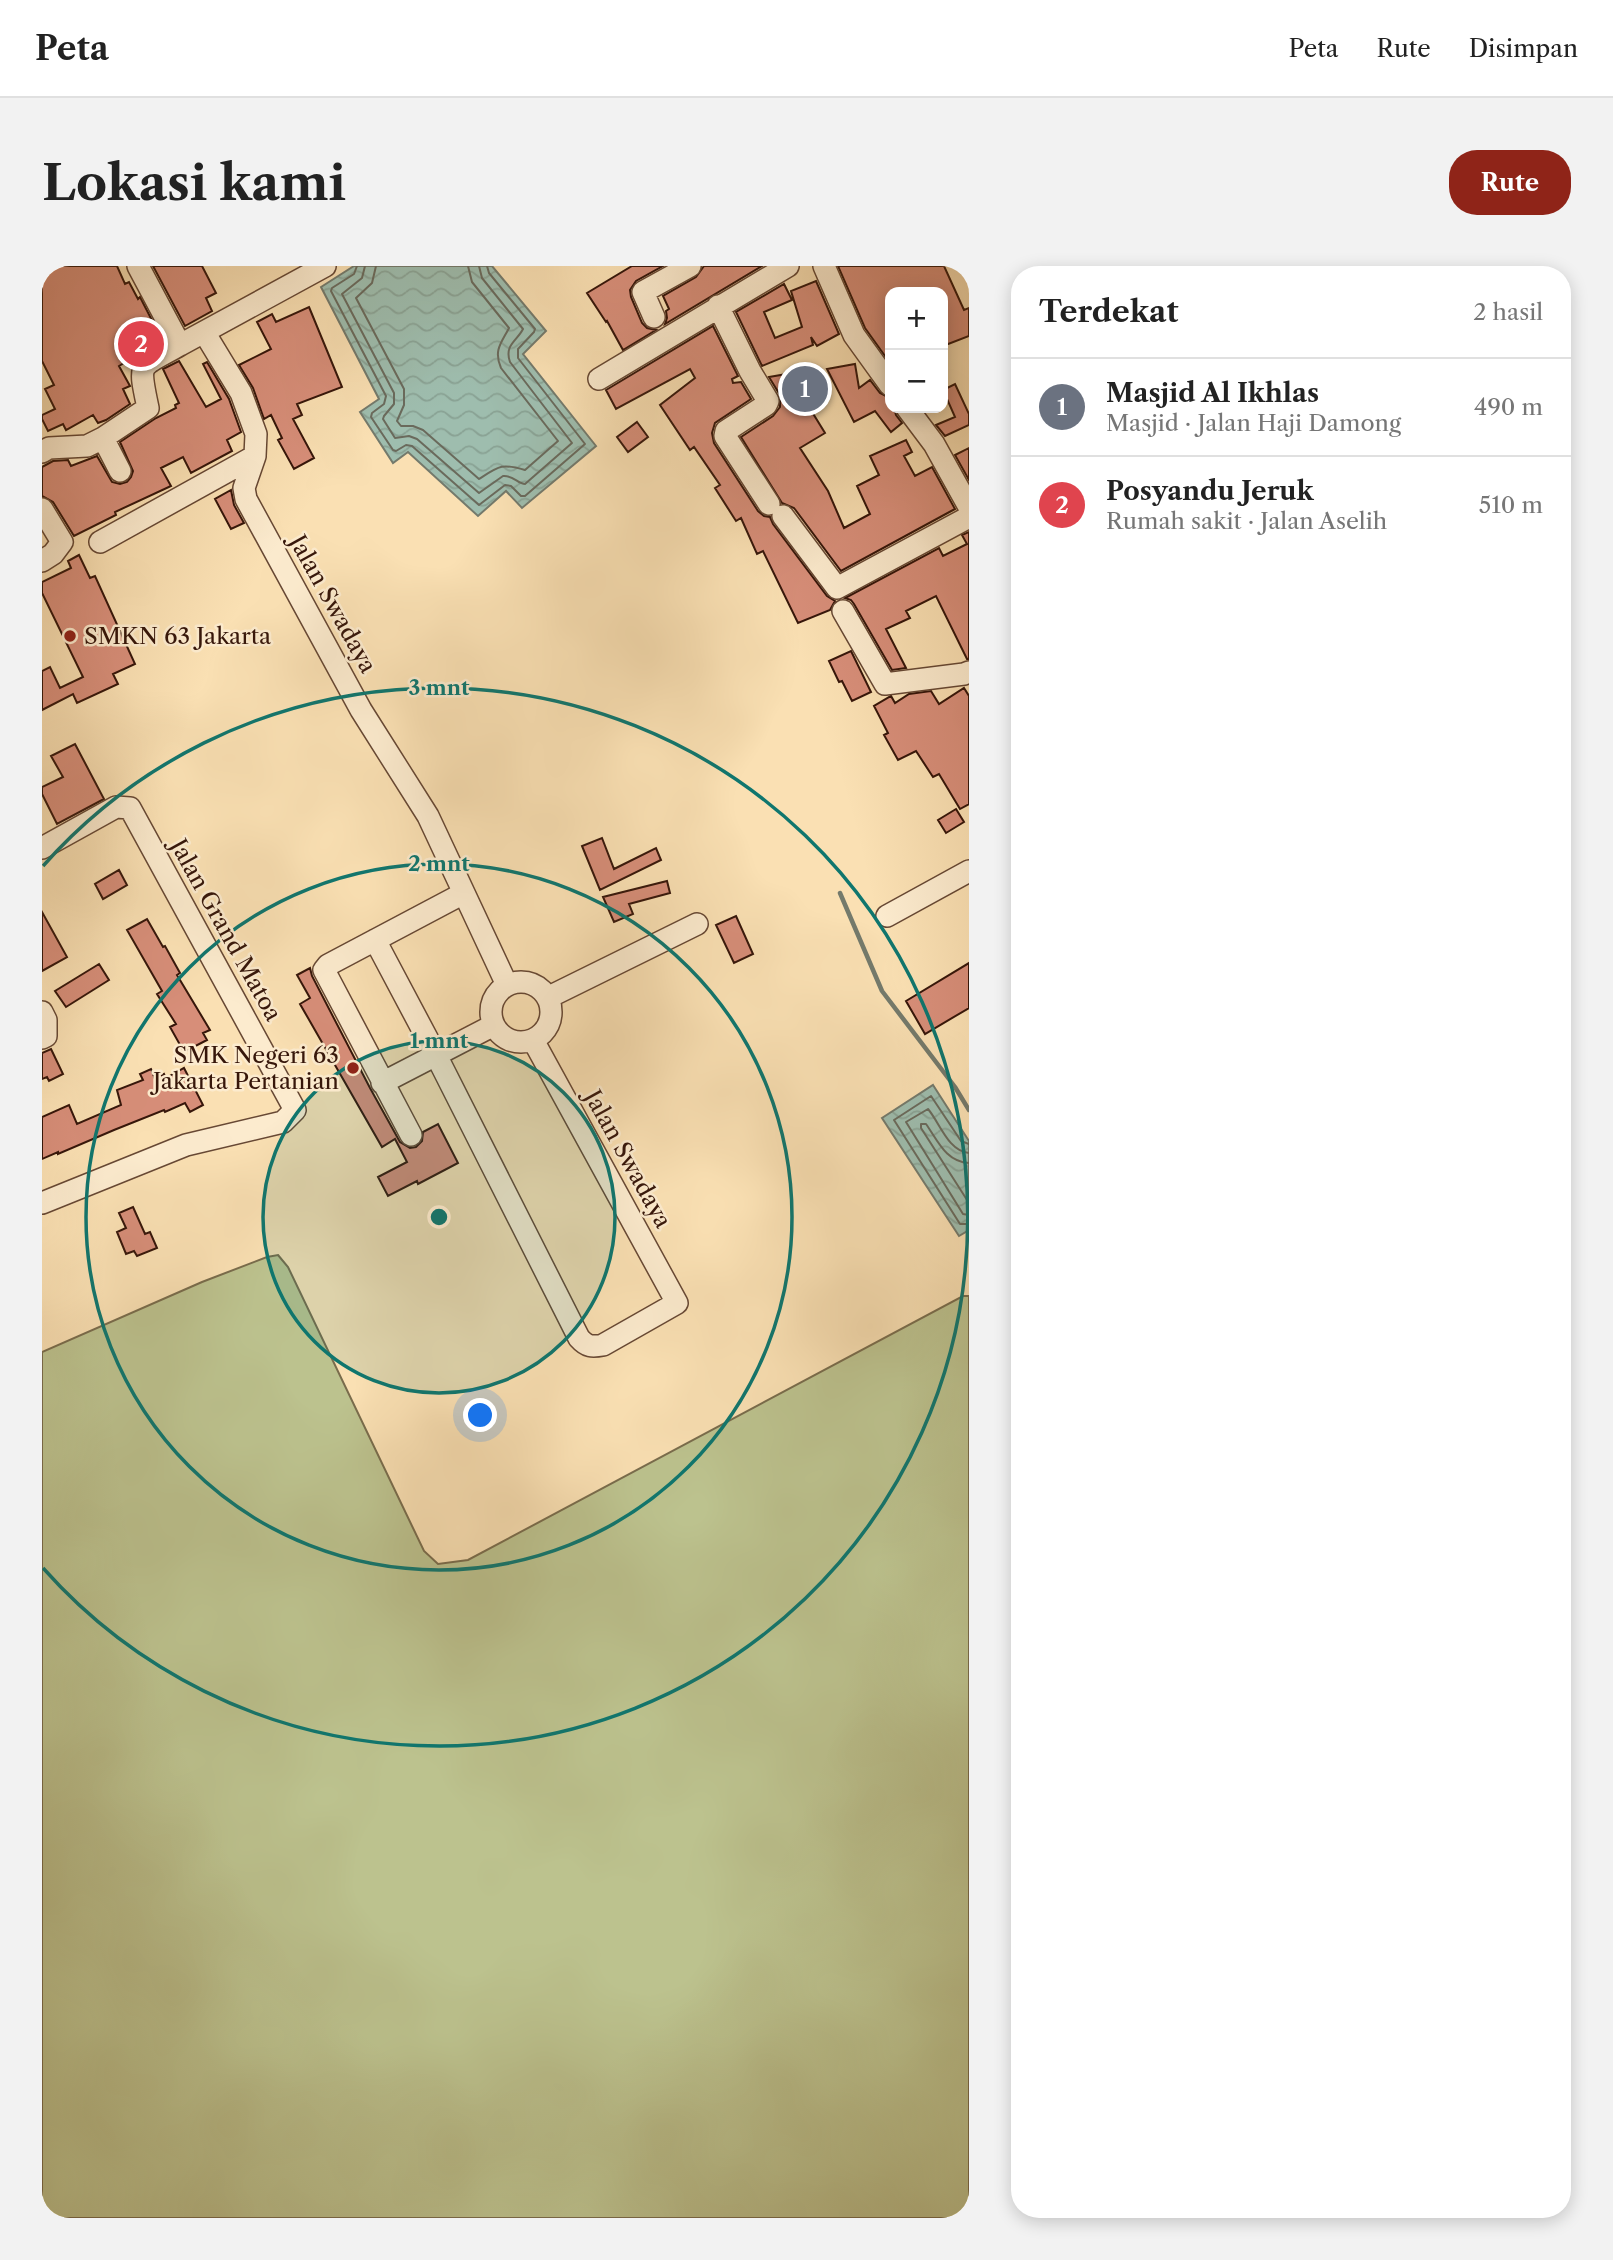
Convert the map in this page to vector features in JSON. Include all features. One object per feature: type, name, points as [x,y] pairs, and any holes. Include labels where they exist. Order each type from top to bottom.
[{"type":"street","points":[[138,266],[180,345]]},
{"type":"street","points":[[42,452],[49,448],[86,446],[103,438],[148,408],[141,374],[145,365],[324,266]]},
{"type":"street","points":[[654,317],[643,292],[690,266]]},
{"type":"street","points":[[599,379],[788,266]]},
{"type":"street","points":[[824,266],[854,335],[885,378]]},
{"type":"street","points":[[718,306],[768,401],[726,431],[725,436],[776,510],[837,588],[969,517]]},
{"type":"street","name":"Jalan Swadaya","points":[[204,332],[241,393],[256,434],[255,456],[244,488],[252,513],[367,720],[428,817],[507,985]]},
{"type":"street","points":[[911,413],[934,444],[969,507]]},
{"type":"street","points":[[103,438],[120,471]]},
{"type":"street","points":[[100,542],[255,456]]},
{"type":"street","points":[[42,509],[62,542],[53,554],[42,561]]},
{"type":"street","points":[[843,611],[885,684],[967,677]]},
{"type":"street","name":"Jalan Grand Matoa","points":[[42,848],[116,807],[130,808],[295,1110],[283,1122],[186,1145],[42,1203]]},
{"type":"street","points":[[887,916],[969,871]]},
{"type":"street","points":[[411,1135],[324,970],[328,965],[464,892]]},
{"type":"street","points":[[548,998],[697,925]]},
{"type":"street","points":[[375,940],[436,1055]]},
{"type":"street","points":[[518,981],[530,982],[541,988],[548,998],[552,1010],[550,1022],[543,1033],[533,1040],[510,1040],[500,1034],[494,1025],[492,1003],[507,985],[518,981]]},
{"type":"street","points":[[42,1012],[46,1020],[46,1036],[42,1038]]},
{"type":"street","points":[[382,1083],[494,1025]]},
{"type":"street","name":"Jalan Swadaya","points":[[436,1055],[579,1338],[585,1345],[603,1345],[677,1303],[533,1040]]},
{"type":"green space","points":[[278,1255],[288,1267],[424,1551],[438,1564],[468,1560],[963,1296],[969,1296],[969,2218],[42,2218],[42,1352],[202,1282]]},
{"type":"water","points":[[354,266],[492,266],[546,331],[523,354],[596,446],[522,508],[506,491],[478,516],[408,452],[393,463],[360,412],[379,399],[321,287]]},
{"type":"water","points":[[933,1085],[969,1141],[969,1230],[959,1236],[882,1118]]},
{"type":"building","points":[[42,266],[117,266],[125,284],[129,282],[138,299],[140,297],[162,340],[119,366],[130,386],[123,389],[130,404],[106,420],[98,423],[93,415],[66,430],[63,424],[48,431],[42,419],[42,415],[55,409],[45,389],[54,385],[42,361]]},
{"type":"building","points":[[153,266],[202,266],[216,293],[206,298],[212,311],[185,326]]},
{"type":"building","points":[[632,266],[663,266],[636,281],[630,290],[642,323],[647,328],[656,330],[623,350],[587,293]]},
{"type":"building","points":[[704,266],[762,266],[665,324],[666,311],[669,309],[663,296],[696,277]]},
{"type":"building","points":[[838,266],[944,266],[964,310],[969,308],[969,336],[948,344],[948,287],[885,287],[885,356],[865,328]]},
{"type":"building","points":[[816,281],[839,334],[817,346],[811,337],[813,345],[762,366],[736,312],[784,284],[792,300],[764,312],[775,338],[802,327],[791,291]]},
{"type":"building","points":[[309,307],[342,387],[297,404],[302,415],[293,419],[314,458],[294,469],[278,440],[282,438],[271,415],[264,419],[253,388],[239,365],[271,349],[257,322],[272,314],[276,322]]},
{"type":"building","points":[[713,326],[738,376],[732,379],[733,383],[741,382],[751,399],[715,423],[712,433],[714,443],[758,511],[770,517],[827,596],[835,601],[830,610],[798,623],[763,551],[757,554],[741,518],[736,521],[715,488],[720,485],[694,447],[690,450],[660,405],[695,378],[690,369],[616,409],[606,390]]},
{"type":"building","points":[[179,361],[206,407],[221,399],[203,364],[207,362],[229,399],[241,432],[227,440],[232,451],[191,473],[183,457],[161,468],[171,486],[115,512],[116,515],[74,536],[53,502],[42,496],[42,467],[53,461],[68,460],[71,466],[97,456],[112,482],[127,482],[133,471],[120,442],[176,408],[175,405],[179,403],[163,369]]},
{"type":"building","points":[[855,364],[859,388],[870,380],[885,396],[885,413],[895,413],[902,423],[891,432],[875,411],[854,422],[827,369]]},
{"type":"building","points":[[816,369],[822,405],[809,407],[825,433],[800,448],[828,491],[844,528],[870,514],[857,486],[879,475],[870,456],[906,440],[912,452],[904,456],[915,476],[932,467],[955,509],[841,571],[794,508],[782,503],[741,437],[773,416],[780,407],[780,395],[769,377]]},
{"type":"building","points":[[955,384],[969,414],[969,425],[945,436],[936,425],[955,417],[948,401],[948,388]]},
{"type":"building","points":[[637,422],[648,437],[628,452],[617,437]]},
{"type":"building","points":[[969,448],[969,480],[955,455]]},
{"type":"building","points":[[231,490],[234,505],[244,523],[231,529],[215,499]]},
{"type":"building","points":[[969,532],[969,659],[936,596],[906,611],[910,618],[886,629],[906,668],[892,670],[854,604],[845,598],[939,548],[943,556],[967,544],[962,535]]},
{"type":"building","points":[[79,555],[90,578],[95,576],[135,664],[113,674],[118,684],[77,703],[73,694],[42,710],[42,671],[50,667],[60,688],[83,677],[42,593],[42,582],[71,568],[68,561]]},
{"type":"building","points":[[851,651],[871,692],[852,701],[829,661]]},
{"type":"building","points":[[964,688],[969,696],[969,804],[960,809],[939,774],[933,777],[916,751],[898,760],[884,735],[888,733],[874,706],[891,696],[895,703],[909,694],[931,691],[939,704]]},
{"type":"building","points":[[75,744],[104,799],[57,824],[42,794],[42,787],[63,777],[51,756]]},
{"type":"building","points":[[956,809],[964,822],[946,833],[938,820]]},
{"type":"building","points":[[602,838],[614,869],[656,848],[661,860],[600,890],[582,846]]},
{"type":"building","points":[[119,870],[127,885],[103,899],[95,884]]},
{"type":"building","points":[[667,881],[670,893],[629,904],[633,914],[614,922],[603,897]]},
{"type":"building","points":[[42,912],[67,957],[42,971]]},
{"type":"building","points":[[736,916],[753,954],[734,963],[716,925]]},
{"type":"building","points":[[147,919],[163,947],[165,946],[180,973],[177,975],[210,1030],[203,1033],[207,1040],[184,1052],[170,1027],[176,1024],[157,994],[162,991],[127,930]]},
{"type":"building","points":[[969,963],[969,1008],[925,1034],[906,1001]]},
{"type":"building","points":[[99,964],[109,980],[66,1007],[55,991]]},
{"type":"building","points":[[310,968],[400,1142],[410,1148],[416,1147],[422,1141],[423,1132],[438,1124],[458,1163],[388,1196],[378,1177],[407,1162],[395,1139],[382,1147],[300,1004],[310,998],[297,975]]},
{"type":"building","points":[[51,1049],[63,1074],[49,1081],[47,1077],[42,1079],[42,1053]]},
{"type":"building","points":[[184,1068],[203,1105],[190,1112],[185,1103],[165,1112],[164,1110],[42,1159],[42,1117],[69,1105],[77,1124],[121,1105],[117,1090],[143,1080],[140,1074],[151,1069],[155,1079],[164,1074],[166,1078]]},
{"type":"building","points":[[133,1207],[145,1234],[150,1232],[157,1248],[137,1256],[134,1251],[126,1254],[117,1232],[126,1228],[119,1213]]},
{"type":"waterway","points":[[840,893],[882,991],[955,1087],[969,1110]]},
{"type":"place","name":"Posyandu Jeruk","points":[[141,344]]},
{"type":"place","name":"Masjid Al Ikhlas","points":[[805,389]]},
{"type":"place","name":"SMKN 63 Jakarta","points":[[70,636]]},
{"type":"place","name":"SMK Negeri 63 Jakarta Pertanian","points":[[353,1068]]}]
